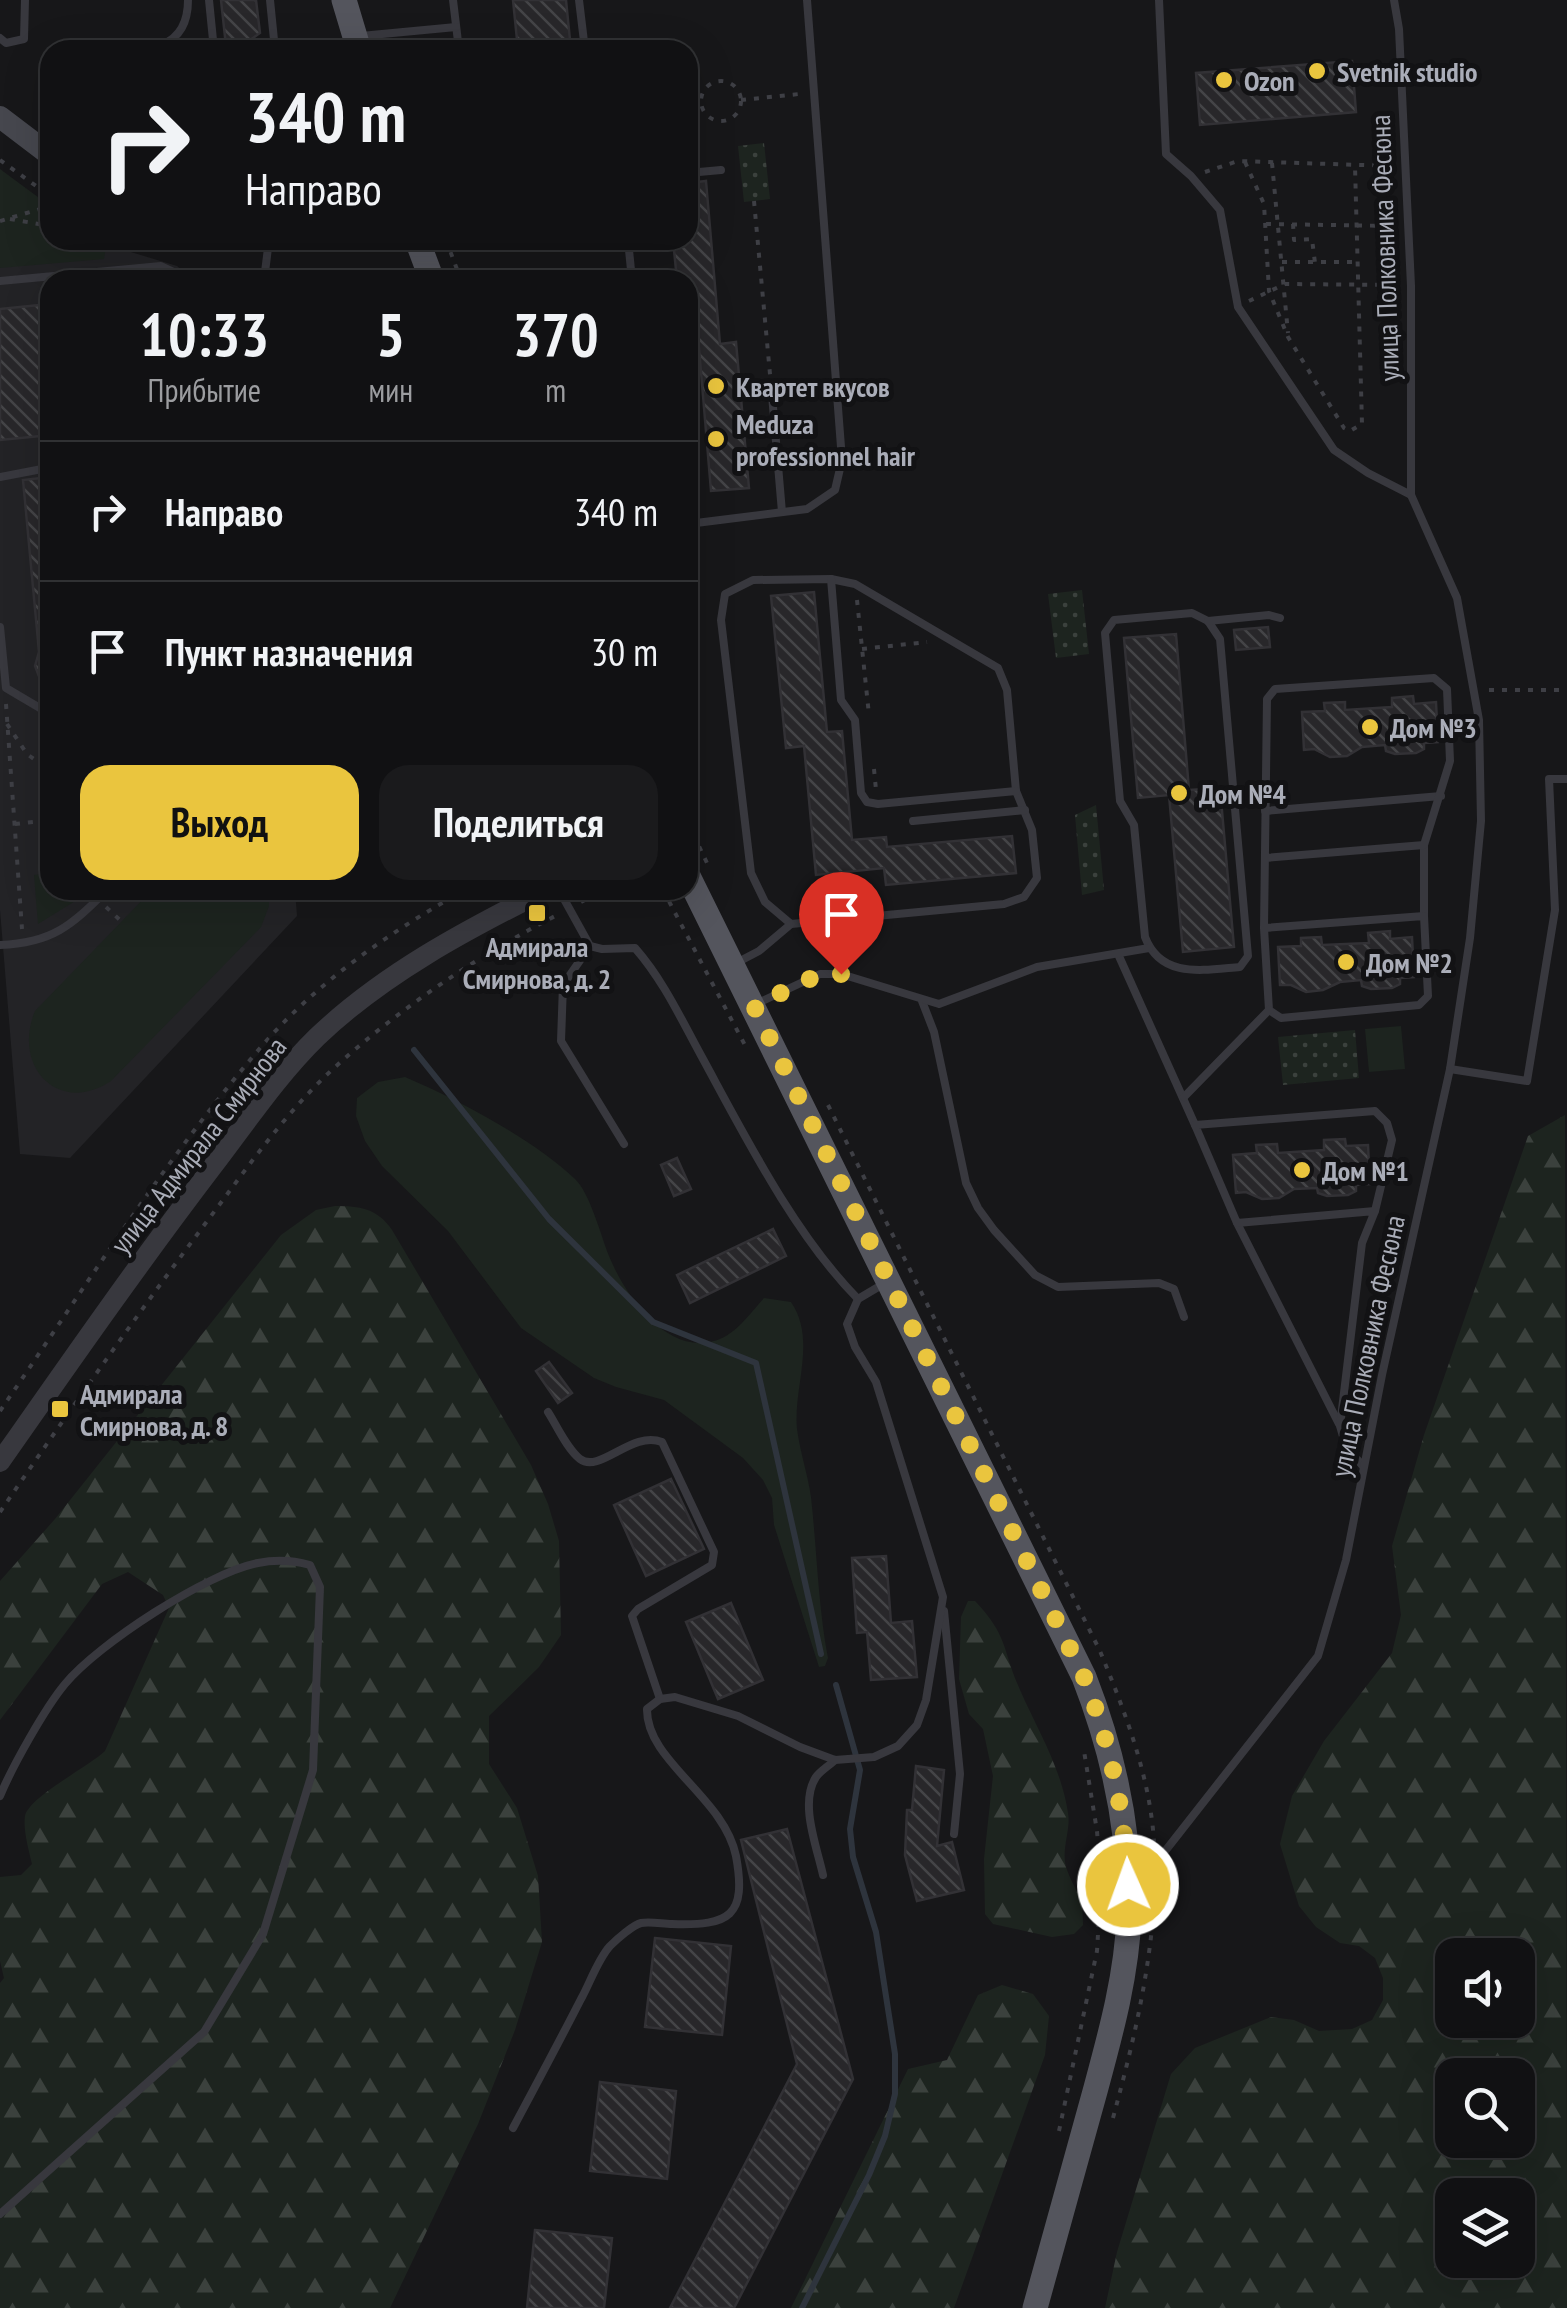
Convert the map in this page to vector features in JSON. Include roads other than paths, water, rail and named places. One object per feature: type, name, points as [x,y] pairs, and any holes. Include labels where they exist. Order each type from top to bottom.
[{"type":"main road","points":[[344,0],[356,40]]},
{"type":"main road","points":[[0,117],[40,148]]},
{"type":"main road","points":[[700,874],[733,964],[1084,1677],[1106,1734],[1125,1825],[1129,1915],[1125,1963],[1113,2026],[1035,2308]]},
{"type":"street","name":"улица Адмирала Смирнова","points":[[0,1462],[147,1252],[276,1083],[317,1038],[370,992],[474,926],[526,900]]},
{"type":"lane","points":[[0,38],[6,43],[24,38],[25,0]]},
{"type":"lane","points":[[171,40],[180,34],[186,21],[188,0]]},
{"type":"lane","points":[[209,0],[213,40]]},
{"type":"lane","points":[[270,0],[274,40]]},
{"type":"lane","points":[[453,0],[458,40]]},
{"type":"lane","points":[[579,0],[584,40]]},
{"type":"lane","points":[[698,523],[807,508],[835,490],[842,460],[807,0]]},
{"type":"lane","points":[[1159,0],[1166,154],[1220,210],[1238,306],[1334,450],[1412,495]]},
{"type":"lane","name":"улица Полковника Фесюна","points":[[1129,1915],[1155,1864],[1318,1656],[1346,1560],[1450,1068],[1479,850],[1479,720],[1456,598],[1412,495],[1409,226],[1399,28],[1394,0]]},
{"type":"lane","points":[[376,40],[456,27]]},
{"type":"lane","points":[[698,172],[721,170]]},
{"type":"lane","points":[[118,270],[161,266],[170,270]]},
{"type":"lane","points":[[0,281],[40,277]]},
{"type":"lane","points":[[772,395],[782,512]]},
{"type":"lane","points":[[0,477],[40,470]]},
{"type":"lane","points":[[831,579],[841,700],[855,720],[861,793],[867,802],[1016,791]]},
{"type":"lane","points":[[733,964],[759,951],[791,924],[1004,904],[1024,896],[1037,878],[1032,830],[1016,791],[1006,690],[998,668],[855,584],[831,579],[754,580],[725,594],[722,620],[752,873],[765,902],[791,924]]},
{"type":"lane","points":[[1192,613],[1208,621],[1220,639],[1248,956],[1240,967],[1185,971],[1166,964],[1145,937],[1134,825],[1120,802],[1105,633],[1114,620],[1192,613]]},
{"type":"lane","points":[[1208,621],[1269,615],[1280,618]]},
{"type":"lane","points":[[0,627],[6,688],[40,708]]},
{"type":"lane","points":[[1184,1098],[1270,1010],[1264,928],[1267,699],[1275,689],[1434,678],[1447,689],[1450,761],[1424,845],[1428,996],[1419,1005],[1281,1018],[1270,1010]]},
{"type":"lane","points":[[1450,1068],[1527,1081],[1555,910],[1549,780],[1567,779]]},
{"type":"lane","points":[[1266,811],[1441,796]]},
{"type":"lane","points":[[912,821],[1025,810]]},
{"type":"lane","points":[[1265,858],[1424,845]]},
{"type":"lane","points":[[0,945],[23,944],[57,934],[97,900]]},
{"type":"lane","points":[[564,900],[590,946],[635,948],[654,970],[738,1125],[794,1216],[822,1261],[858,1299]]},
{"type":"lane","points":[[1555,910],[1567,909]]},
{"type":"lane","points":[[1264,928],[1424,916]]},
{"type":"lane","points":[[590,946],[562,986],[561,1041],[624,1144]]},
{"type":"lane","points":[[754,1006],[820,974],[841,974],[939,1004],[1038,967],[1150,948]]},
{"type":"lane","points":[[1118,954],[1237,1223],[1340,1426],[1346,1447],[1363,1466]]},
{"type":"lane","points":[[922,1001],[934,1032],[966,1183],[994,1230],[1034,1275],[1058,1288],[1159,1284],[1174,1289],[1184,1318]]},
{"type":"lane","points":[[1196,1125],[1375,1112],[1387,1123],[1392,1140],[1375,1211],[1362,1243],[1340,1426]]},
{"type":"lane","points":[[1237,1223],[1375,1211]]},
{"type":"lane","points":[[890,1281],[858,1299],[847,1324],[876,1382],[943,1597],[960,1774],[954,1834]]},
{"type":"lane","points":[[548,1412],[576,1457],[586,1463],[596,1462],[642,1439],[651,1437],[662,1442],[714,1552],[712,1565],[632,1616],[660,1699]]},
{"type":"lane","points":[[0,1796],[7,1778],[66,1683],[128,1628],[199,1588],[255,1563],[289,1560],[310,1565],[320,1587],[313,1770],[263,1934],[204,2032],[0,2214]]},
{"type":"lane","points":[[513,2128],[610,1946],[640,1923],[700,1925],[726,1918],[735,1908],[742,1889],[725,1824],[698,1788],[665,1755],[646,1723],[646,1709],[660,1699],[675,1698],[738,1716],[835,1760],[874,1757],[898,1746],[917,1725],[926,1700],[943,1597]]},
{"type":"lane","points":[[822,1875],[810,1800],[816,1778],[835,1760]]},
{"type":"waterway","points":[[414,1050],[549,1219],[653,1322],[756,1363],[821,1654]]},
{"type":"waterway","points":[[802,2308],[869,2175],[885,2136],[895,2094],[895,2054],[876,1932],[853,1857],[850,1829],[860,1770],[836,1685]]},
{"type":"place","name":"Svetnik studio","points":[[1317,71]]},
{"type":"place","name":"Ozon","points":[[1224,80]]},
{"type":"place","name":"Квартет вкусов","points":[[716,386]]},
{"type":"place","name":"Meduza professionnel hair","points":[[716,439]]},
{"type":"place","name":"Дом №3","points":[[1370,727]]},
{"type":"place","name":"Дом №4","points":[[1179,793]]},
{"type":"place","name":"Адмирала Смирнова, д. 2","points":[[537,913]]},
{"type":"place","name":"Дом №2","points":[[1346,962]]},
{"type":"place","name":"Дом №1","points":[[1302,1170]]},
{"type":"place","name":"Адмирала Смирнова, д. 8","points":[[60,1409]]}]
